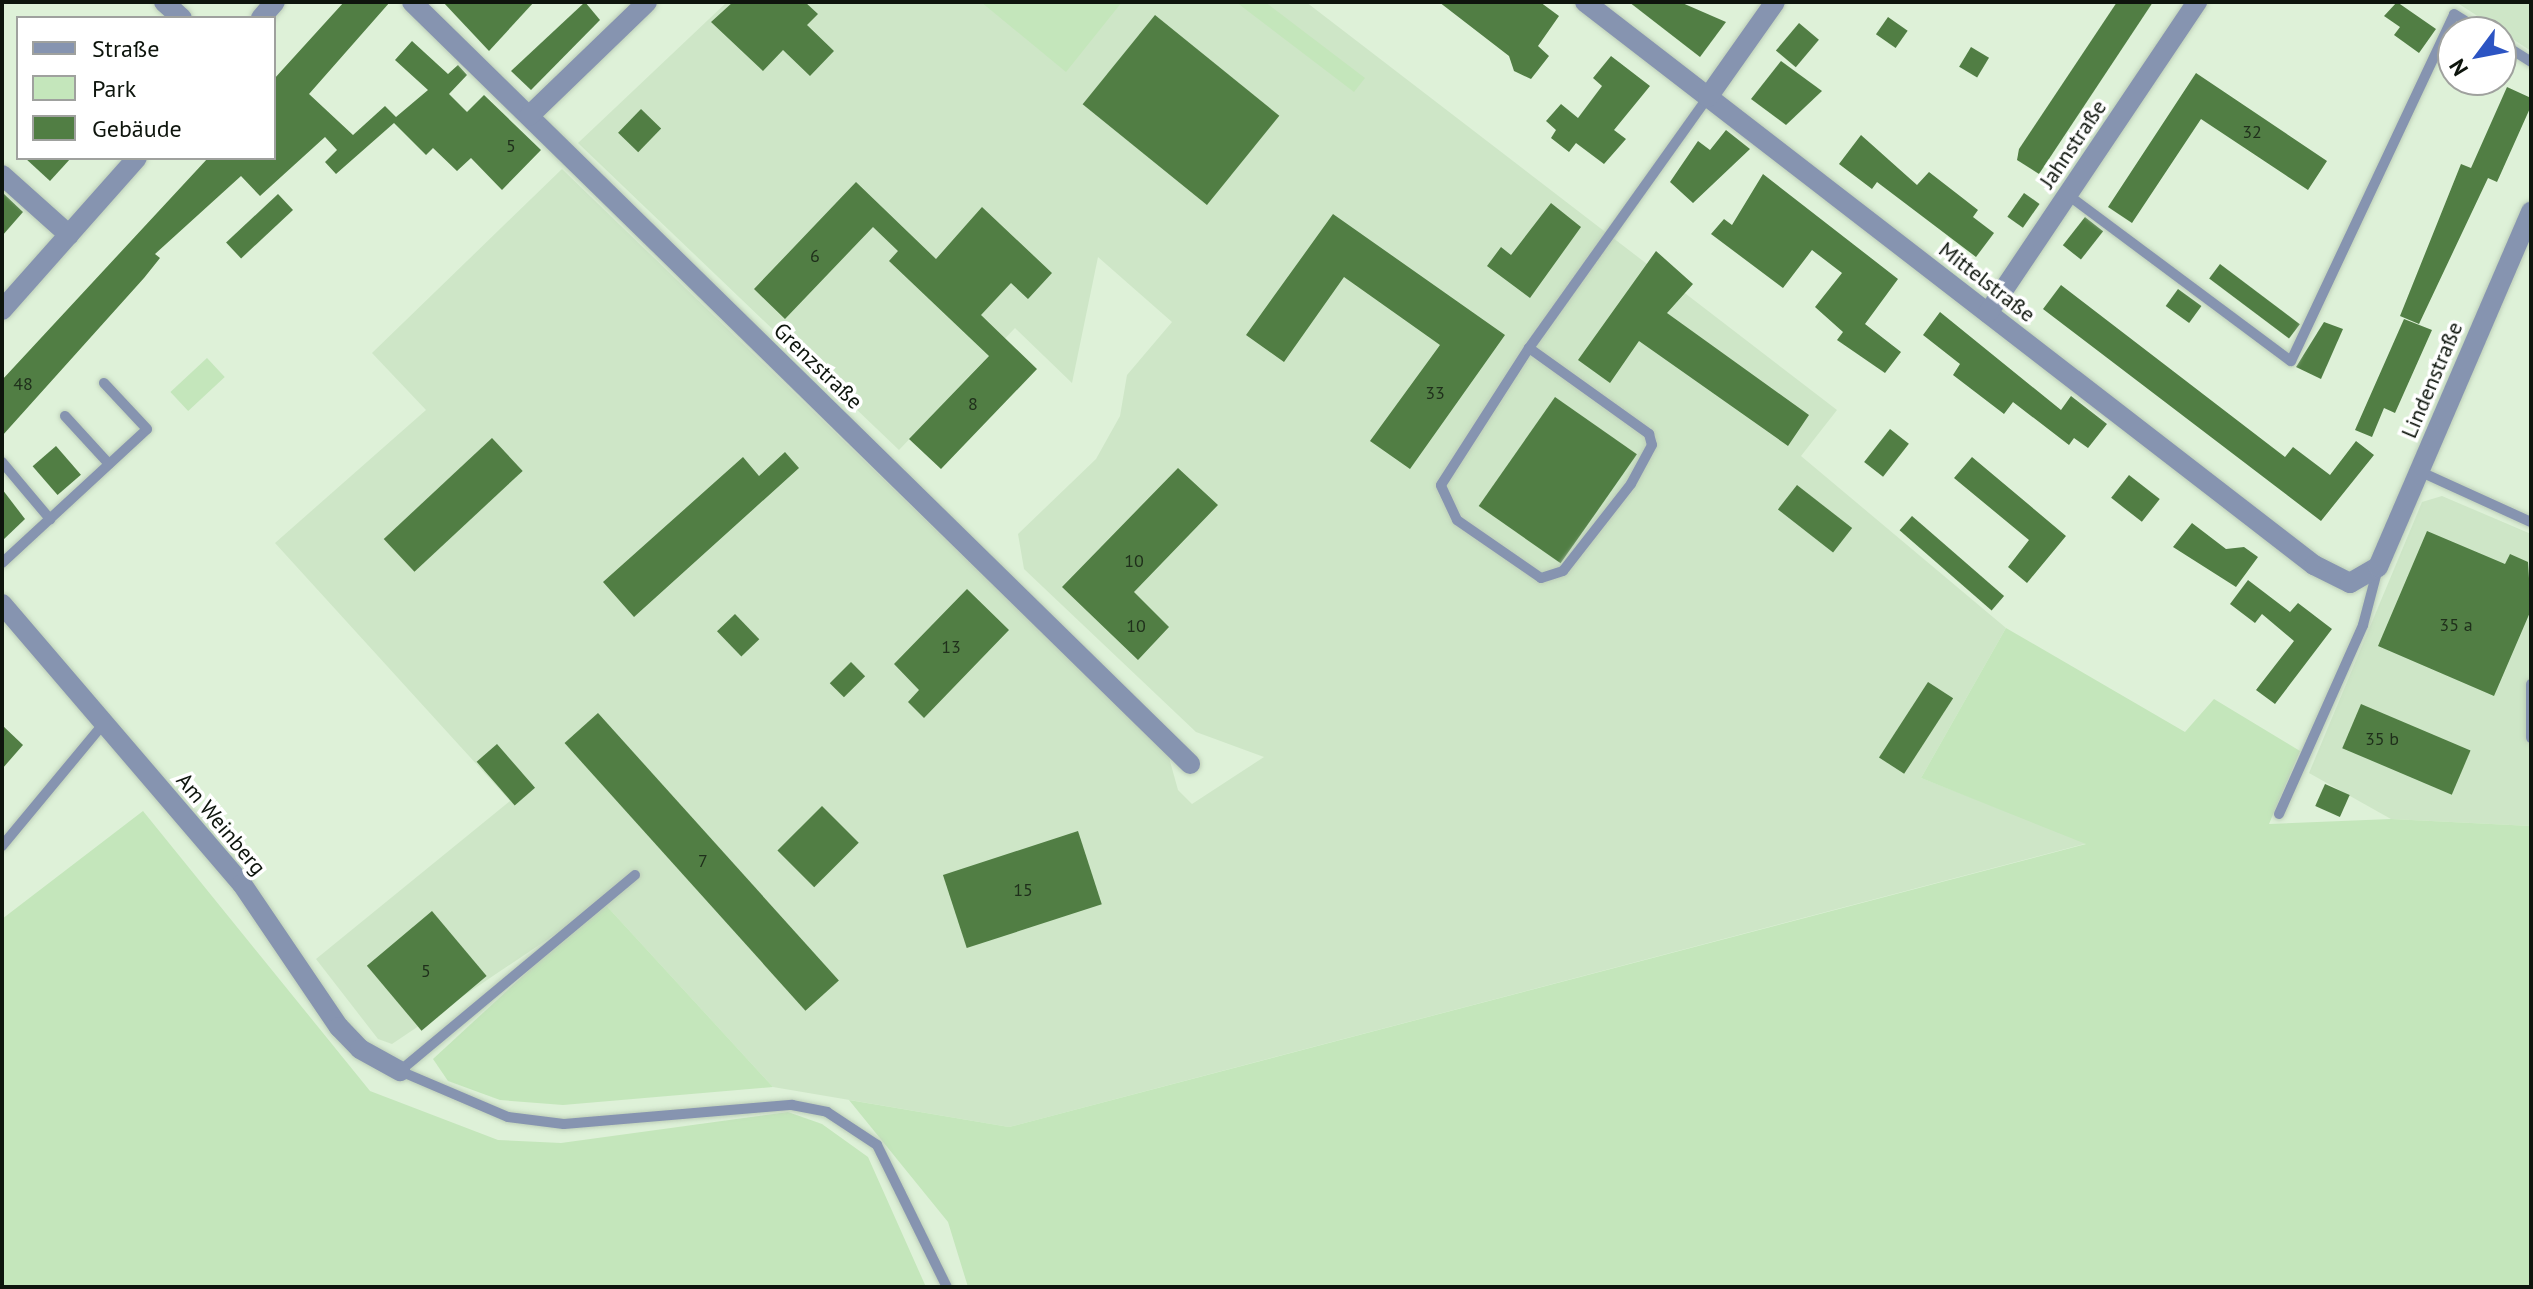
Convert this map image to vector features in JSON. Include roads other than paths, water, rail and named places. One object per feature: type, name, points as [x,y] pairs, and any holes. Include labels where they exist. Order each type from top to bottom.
[{"type":"street","points":[[164,2],[180,16]]},
{"type":"street","name":"Grenzstraße","points":[[412,2],[1190,764]]},
{"type":"street","points":[[529,116],[647,2]]},
{"type":"street","name":"Mittelstraße","points":[[1585,2],[2314,565],[2350,583],[2372,572]]},
{"type":"street","points":[[1708,97],[1775,2]]},
{"type":"street","name":"Jahnstraße","points":[[1988,313],[2197,2]]},
{"type":"street","points":[[2,310],[135,160]]},
{"type":"street","points":[[2,175],[69,235]]},
{"type":"street","name":"Lindenstraße","points":[[2372,572],[2531,212]]},
{"type":"street","name":"Am Weinberg","points":[[3,606],[242,884],[339,1027],[360,1049],[400,1071]]},
{"type":"lane","points":[[2068,195],[2291,361],[2437,50]]},
{"type":"lane","points":[[1529,348],[1649,434],[1652,445],[1572,561],[1541,578],[1457,520],[1441,485],[1529,348],[1708,97]]},
{"type":"lane","points":[[2,563],[147,429],[104,383]]},
{"type":"lane","points":[[65,416],[109,464]]},
{"type":"lane","points":[[2,462],[50,519]]},
{"type":"lane","points":[[2419,471],[2531,522]]},
{"type":"lane","name":"Lindenstraße","points":[[2279,814],[2363,625],[2372,572]]},
{"type":"lane","points":[[2531,684],[2531,738]]},
{"type":"lane","points":[[2,846],[104,723]]},
{"type":"lane","points":[[635,875],[400,1071],[508,1117],[564,1124],[792,1105],[827,1112],[877,1145],[947,1287]]}]
